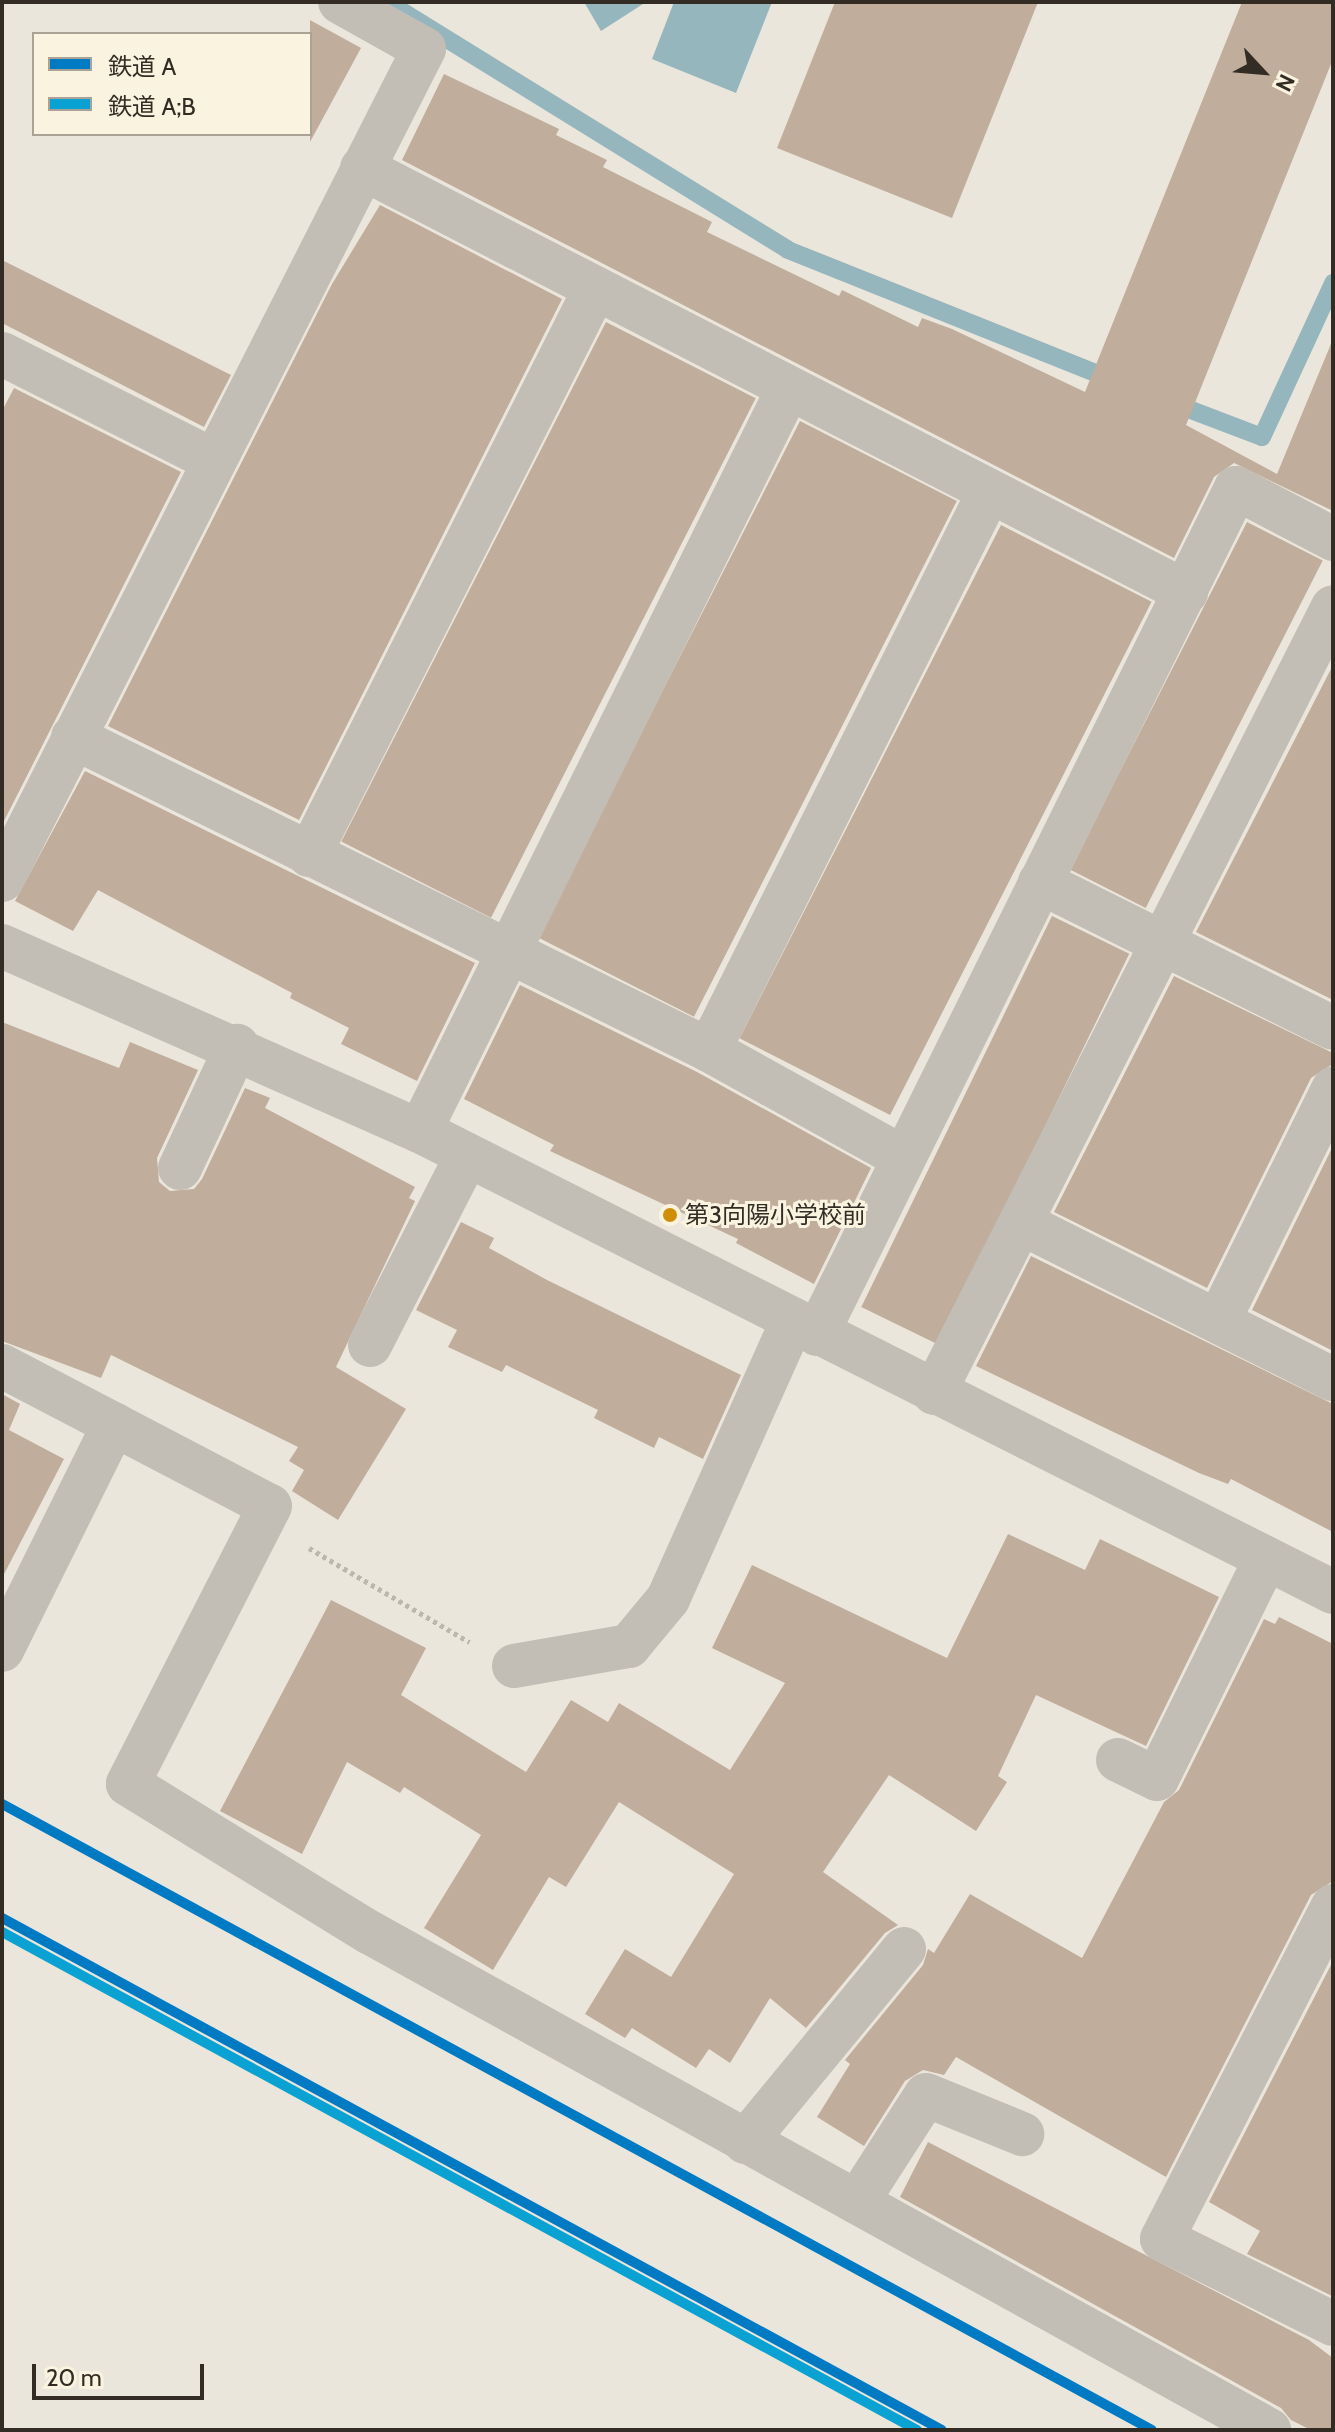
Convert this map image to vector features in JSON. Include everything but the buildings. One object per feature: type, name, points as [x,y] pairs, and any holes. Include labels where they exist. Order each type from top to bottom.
[{"type":"street","points":[[2,880],[424,49],[340,2]]},
{"type":"street","points":[[362,168],[1186,592]]},
{"type":"street","points":[[309,855],[595,289]]},
{"type":"street","points":[[5,362],[213,460]]},
{"type":"street","points":[[420,1131],[788,389]]},
{"type":"street","points":[[514,1666],[629,1646],[668,1599],[805,1328],[902,1157],[1236,488],[1333,539]]},
{"type":"street","points":[[709,1050],[989,492]]},
{"type":"street","points":[[934,1393],[1333,607]]},
{"type":"street","points":[[73,737],[709,1050],[902,1157]]},
{"type":"street","points":[[1040,882],[1162,940],[1333,1028]]},
{"type":"street","points":[[2,946],[237,1046],[420,1131],[466,1157],[1333,1592]]},
{"type":"street","points":[[180,1168],[237,1046]]},
{"type":"street","points":[[1219,1320],[1333,1089]]},
{"type":"street","points":[[370,1345],[466,1157]]},
{"type":"street","points":[[1021,1223],[1333,1379]]},
{"type":"street","points":[[2,1366],[270,1506],[128,1784],[369,1932],[1269,2430]]},
{"type":"street","points":[[2,1650],[114,1424]]},
{"type":"street","points":[[1118,1760],[1157,1779],[1266,1558]]},
{"type":"street","points":[[1333,1906],[1162,2239],[1333,2324]]},
{"type":"street","points":[[745,2142],[904,1949]]},
{"type":"street","points":[[857,2202],[926,2095],[1022,2134]]},
{"type":"path","points":[[270,1506],[308,1548],[514,1666]]},
{"type":"water","points":[[584,2],[642,2],[643,4],[601,31]]},
{"type":"water","points":[[674,2],[772,2],[736,93],[652,59]]},
{"type":"waterway","points":[[387,2],[788,250],[1116,381]]},
{"type":"waterway","points":[[1170,402],[1262,437],[1333,283]]},
{"type":"rail line","name":"A","points":[[2,1804],[1152,2430]]},
{"type":"rail line","name":"A","points":[[2,1918],[942,2430]]},
{"type":"rail line","name":"A;B","points":[[2,1932],[917,2430]]},
{"type":"place","name":"第3向陽小学校前","points":[[670,1215]]}]
